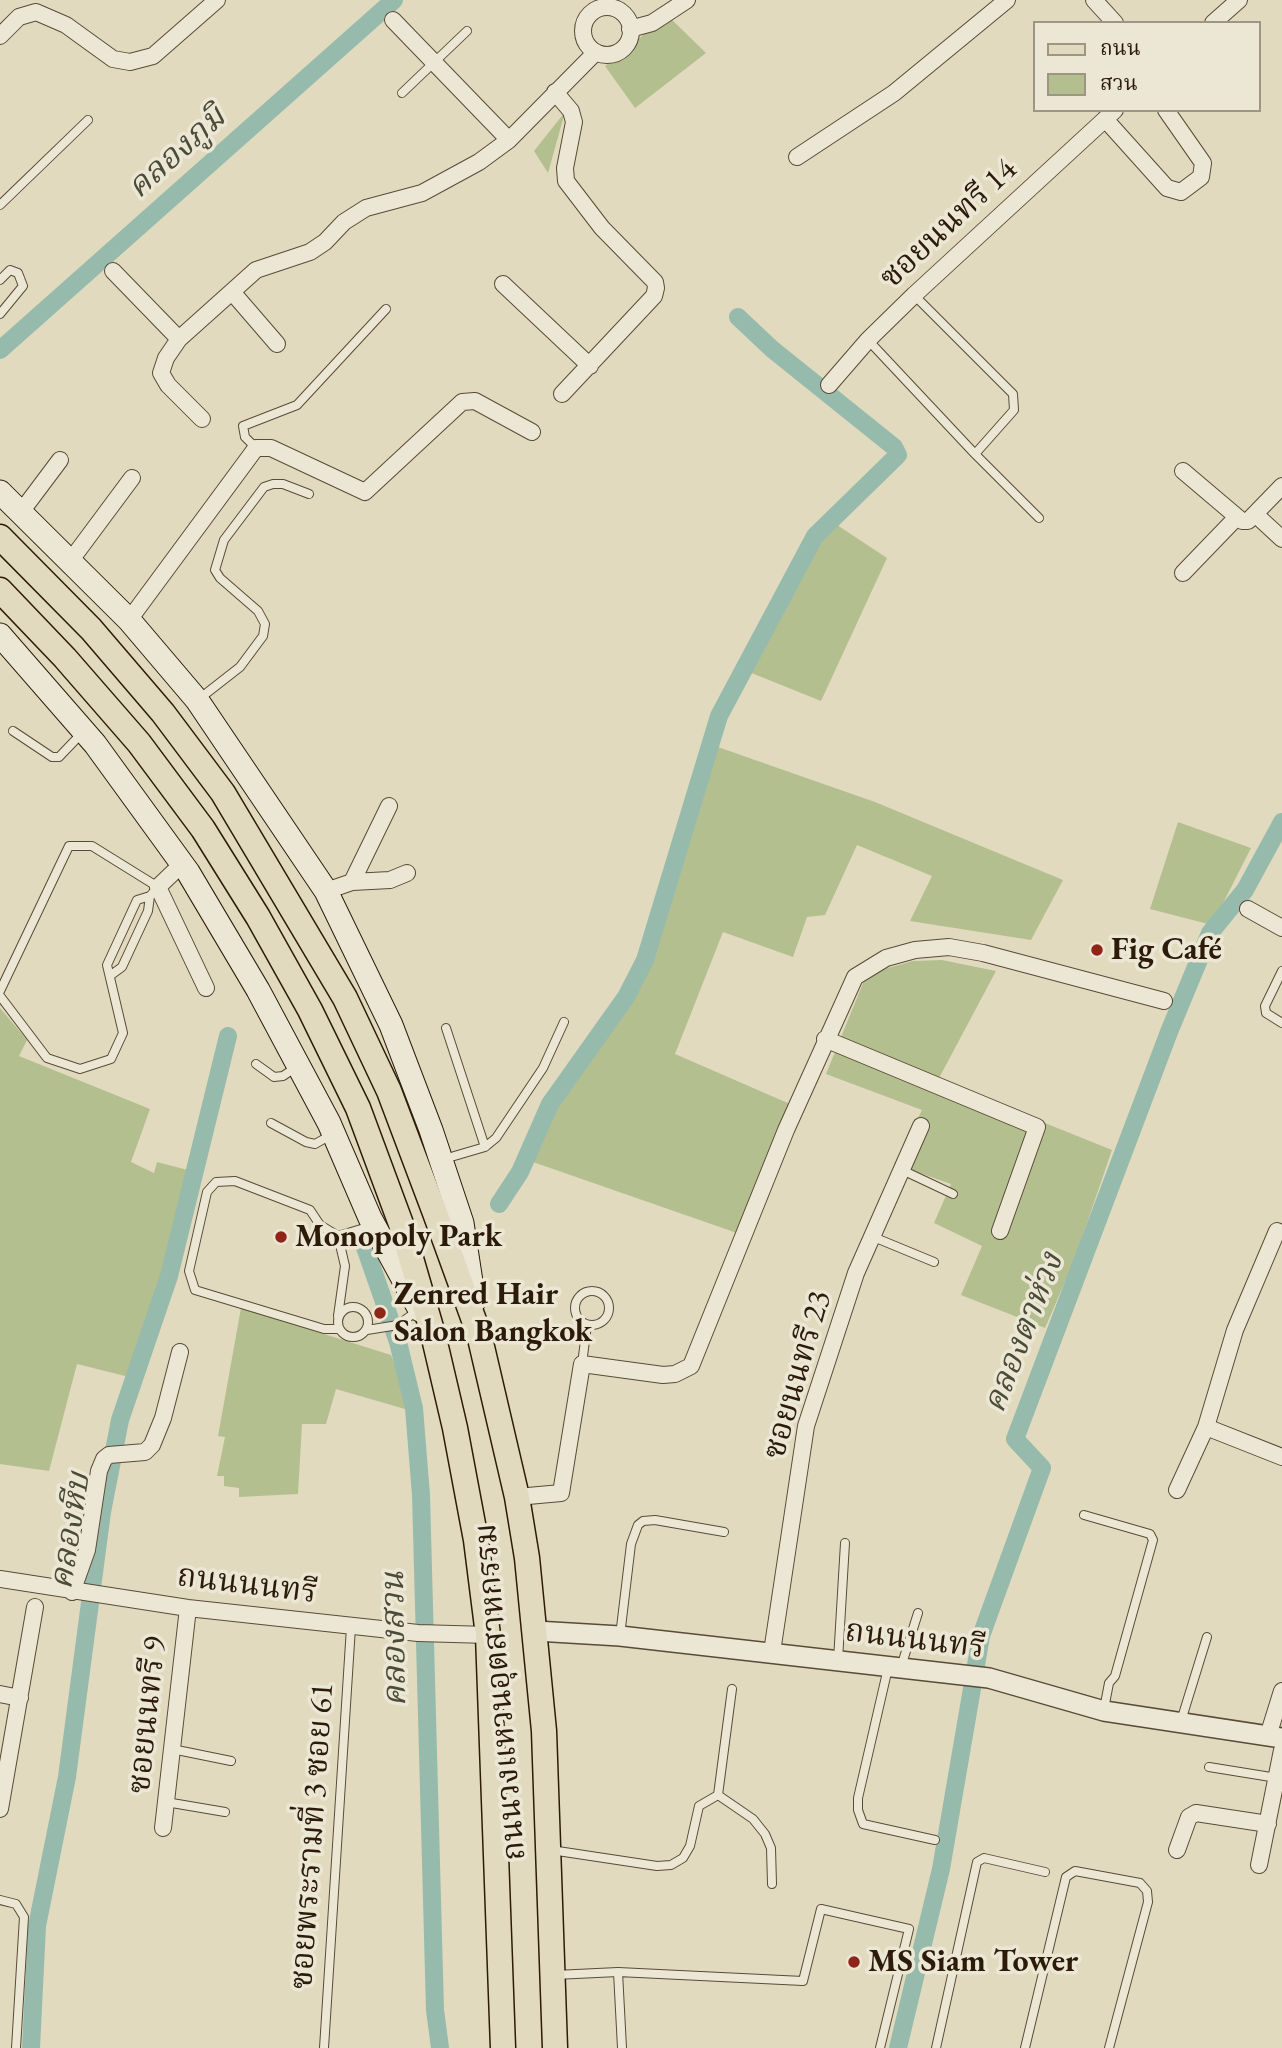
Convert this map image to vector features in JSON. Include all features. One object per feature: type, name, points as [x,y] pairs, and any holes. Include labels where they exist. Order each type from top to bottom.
[{"type":"main road","name":"ถนนวงแหวนอุตสาหกรรม","points":[[0,492],[71,560],[129,621],[197,700],[326,891],[391,1025],[441,1160],[462,1223],[479,1334],[517,1497],[536,1631],[549,1850],[555,2048]]},
{"type":"main road","name":"ถนนวงแหวนอุตสาหกรรม","points":[[4,540],[91,629],[163,713],[223,793],[283,889],[345,998],[388,1091],[479,1334]]},
{"type":"main road","name":"ถนนวงแหวนอุตสาหกรรม","points":[[0,590],[65,658],[139,743],[203,829],[258,917],[310,1010],[358,1108],[401,1224],[433,1334],[474,1527],[488,1635],[503,2048]]},
{"type":"main road","name":"ถนนวงแหวนอุตสาหกรรม","points":[[0,635],[84,731],[182,864],[258,990],[333,1133],[373,1225],[433,1334]]},
{"type":"street","points":[[0,36],[19,17],[36,12],[66,25],[113,59],[130,62],[153,56],[217,0]]},
{"type":"street","points":[[630,29],[670,14],[687,0]]},
{"type":"street","points":[[797,158],[894,93],[1007,0]]},
{"type":"street","points":[[1094,0],[1113,21]]},
{"type":"street","points":[[1215,21],[1239,0]]},
{"type":"street","points":[[202,419],[167,385],[161,373],[179,340],[256,270],[310,252],[325,242],[344,222],[366,208],[422,193],[452,179],[509,140],[596,52],[616,52],[627,43],[630,29],[621,11],[600,4],[588,16],[583,32],[585,40],[596,52]]},
{"type":"street","points":[[393,20],[436,61],[509,140]]},
{"type":"street","points":[[555,92],[571,111],[574,122],[566,181],[603,228],[655,282],[656,288],[654,296],[562,394]]},
{"type":"street","points":[[1110,114],[1167,188],[1181,192],[1201,177],[1203,163],[1167,112]]},
{"type":"street","name":"ซอยนนทรี 14","points":[[829,385],[867,340],[1110,114]]},
{"type":"street","points":[[113,271],[179,340]]},
{"type":"street","points":[[503,284],[590,366]]},
{"type":"street","points":[[233,293],[277,344]]},
{"type":"street","points":[[129,621],[256,448],[271,448],[365,492],[462,402],[475,401],[532,432]]},
{"type":"street","points":[[21,512],[60,460]]},
{"type":"street","points":[[1183,471],[1237,517],[1248,521],[1282,486]]},
{"type":"street","points":[[71,560],[132,478]]},
{"type":"street","points":[[1255,514],[1282,539]]},
{"type":"street","points":[[1183,573],[1237,517]]},
{"type":"street","points":[[352,882],[388,806]]},
{"type":"street","points":[[182,864],[154,891],[206,988]]},
{"type":"street","points":[[326,891],[352,882],[390,880],[407,873]]},
{"type":"street","points":[[1248,909],[1282,928]]},
{"type":"street","points":[[517,1497],[561,1493],[582,1363],[663,1375],[674,1374],[691,1366],[825,1040],[855,977],[886,958],[915,950],[949,947],[983,953],[1164,1002]]},
{"type":"street","points":[[825,1040],[1037,1126],[1000,1231]]},
{"type":"street","name":"ซอยนนทรี 23","points":[[772,1652],[806,1426],[856,1273],[921,1126]]},
{"type":"street","points":[[1177,1490],[1206,1427],[1235,1330],[1277,1231]]},
{"type":"street","points":[[77,1593],[87,1550],[99,1471],[115,1455],[145,1451],[152,1445],[163,1418],[180,1352]]},
{"type":"street","points":[[1206,1427],[1282,1457]]},
{"type":"street","name":"ถนนนนทรี","points":[[0,1579],[77,1593],[351,1627],[426,1634],[488,1635]]},
{"type":"street","points":[[0,1809],[35,1607]]},
{"type":"street","name":"ซอยนนทรี 9","points":[[163,1828],[188,1608]]},
{"type":"street","name":"ถนนนนทรี","points":[[536,1631],[620,1636],[980,1677],[1104,1711],[1277,1742]]},
{"type":"street","points":[[1259,1865],[1276,1778],[1282,1691]]},
{"type":"street","points":[[0,1695],[20,1698]]},
{"type":"street","points":[[1177,1850],[1189,1818],[1196,1812],[1268,1824]]},
{"type":"lane","points":[[402,93],[467,31]]},
{"type":"lane","points":[[0,205],[88,120]]},
{"type":"lane","points":[[0,280],[10,271],[18,273],[23,286],[0,314]]},
{"type":"lane","points":[[914,295],[1013,394],[1014,410],[975,454]]},
{"type":"lane","points":[[256,448],[245,437],[243,426],[297,405],[386,309]]},
{"type":"lane","points":[[867,340],[1039,519]]},
{"type":"lane","points":[[197,700],[240,667],[263,636],[265,624],[258,611],[215,570],[225,540],[264,487],[283,484],[309,494]]},
{"type":"lane","points":[[13,731],[52,757],[59,757],[84,731]]},
{"type":"lane","points":[[69,846],[92,846],[154,891],[137,900],[107,965],[123,1033],[111,1059],[88,1068],[62,1065],[47,1058],[0,994],[69,846]]},
{"type":"lane","points":[[111,975],[122,967],[148,911],[154,891]]},
{"type":"lane","points":[[1282,971],[1265,1006],[1266,1013],[1282,1023]]},
{"type":"lane","points":[[441,1160],[485,1147],[496,1138],[543,1068],[564,1022]]},
{"type":"lane","points":[[446,1028],[485,1147]]},
{"type":"lane","points":[[256,1064],[274,1077],[283,1076],[298,1066]]},
{"type":"lane","points":[[271,1123],[315,1143],[333,1133]]},
{"type":"lane","points":[[902,1170],[953,1194]]},
{"type":"lane","points":[[339,1329],[324,1329],[195,1290],[189,1271],[207,1192],[216,1182],[235,1181],[310,1210],[320,1225],[338,1236],[345,1266],[338,1318],[339,1329],[347,1337],[358,1337],[367,1330],[394,1326],[420,1309]]},
{"type":"lane","points":[[338,1236],[373,1225]]},
{"type":"lane","points":[[871,1236],[934,1262]]},
{"type":"lane","points":[[597,1291],[608,1302],[608,1313],[598,1324],[587,1325],[575,1314],[575,1303],[586,1292],[597,1291]]},
{"type":"lane","points":[[338,1318],[342,1311],[350,1306],[359,1307],[366,1313],[367,1330]]},
{"type":"lane","points":[[582,1363],[587,1325]]},
{"type":"lane","points":[[1084,1515],[1150,1534],[1153,1540],[1115,1676],[1109,1683],[1104,1711]]},
{"type":"lane","points":[[620,1636],[631,1544],[638,1525],[643,1521],[655,1520],[724,1532]]},
{"type":"lane","points":[[838,1660],[845,1543]]},
{"type":"lane","points":[[918,1613],[895,1666],[858,1798],[863,1824],[935,1840]]},
{"type":"lane","name":"ซอยพระรามที่ 3 ซอย 61","points":[[324,2048],[351,1627]]},
{"type":"lane","points":[[1181,1723],[1207,1637]]},
{"type":"lane","points":[[718,1795],[732,1689]]},
{"type":"lane","points":[[172,1749],[231,1761]]},
{"type":"lane","points":[[1209,1767],[1276,1778]]},
{"type":"lane","points":[[549,1850],[657,1866],[671,1865],[683,1858],[690,1846],[699,1806],[718,1795]]},
{"type":"lane","points":[[718,1795],[753,1819],[765,1834],[771,1848],[772,1884]]},
{"type":"lane","points":[[166,1802],[225,1812]]},
{"type":"lane","points":[[936,2048],[977,1861],[984,1858],[1045,1872]]},
{"type":"lane","points":[[1025,2048],[1066,1877],[1075,1871],[1140,1883],[1147,1891],[1148,1902],[1110,2048]]},
{"type":"lane","points":[[0,1900],[16,1904],[24,1917],[16,2048]]},
{"type":"lane","points":[[552,1975],[618,1972],[803,1981],[821,1909],[909,1929],[880,2048]]},
{"type":"lane","points":[[618,1972],[622,2048]]},
{"type":"green space","points":[[665,13],[706,53],[635,108],[605,66],[633,45]]},
{"type":"green space","points":[[565,112],[548,173],[534,151]]},
{"type":"green space","points":[[834,523],[887,558],[821,701],[749,672],[824,533]]},
{"type":"green space","points":[[715,746],[875,802],[1063,880],[1031,940],[910,921],[932,876],[857,845],[825,915],[807,917],[793,957],[723,932],[675,1054],[790,1104],[737,1233],[530,1161],[550,1113],[615,1020],[645,970],[670,902]]},
{"type":"green space","points":[[1178,822],[1251,848],[1212,925],[1150,909]]},
{"type":"green space","points":[[942,960],[996,971],[938,1080],[1112,1150],[1074,1261],[1045,1328],[961,1295],[982,1246],[934,1223],[951,1184],[894,1164],[922,1110],[826,1074],[863,983],[884,969],[913,961]]},
{"type":"green space","points":[[0,1008],[27,1040],[19,1056],[150,1109],[131,1162],[154,1173],[157,1162],[188,1170],[165,1270],[129,1377],[77,1364],[49,1471],[0,1464]]},
{"type":"green space","points":[[241,1308],[391,1355],[405,1390],[405,1409],[336,1389],[326,1424],[302,1424],[298,1494],[239,1497],[239,1488],[224,1486],[224,1476],[217,1476],[225,1437],[218,1436]]},
{"type":"waterway","name":"คลองภูมิ","points":[[0,350],[394,0]]},
{"type":"waterway","points":[[499,1204],[520,1172],[550,1104],[626,997],[645,960],[719,716],[815,536],[898,455],[894,447],[772,349],[738,317]]},
{"type":"waterway","name":"คลองตาห่วง","points":[[898,2048],[941,1869],[981,1636],[1042,1468],[1015,1439],[1169,1032],[1210,933],[1245,890],[1282,822]]},
{"type":"waterway","name":"คลองหีบ","points":[[31,2048],[37,1926],[67,1777],[102,1512],[120,1420],[169,1276],[228,1036]]},
{"type":"waterway","name":"คลองสวน","points":[[361,1236],[398,1342],[414,1408],[421,1495],[435,2010],[440,2048]]},
{"type":"place","name":"Fig Café","points":[[1097,950]]},
{"type":"place","name":"Monopoly Park","points":[[281,1237]]},
{"type":"place","name":"Zenred Hair Salon Bangkok","points":[[380,1313]]},
{"type":"place","name":"MS Siam Tower","points":[[854,1962]]}]
